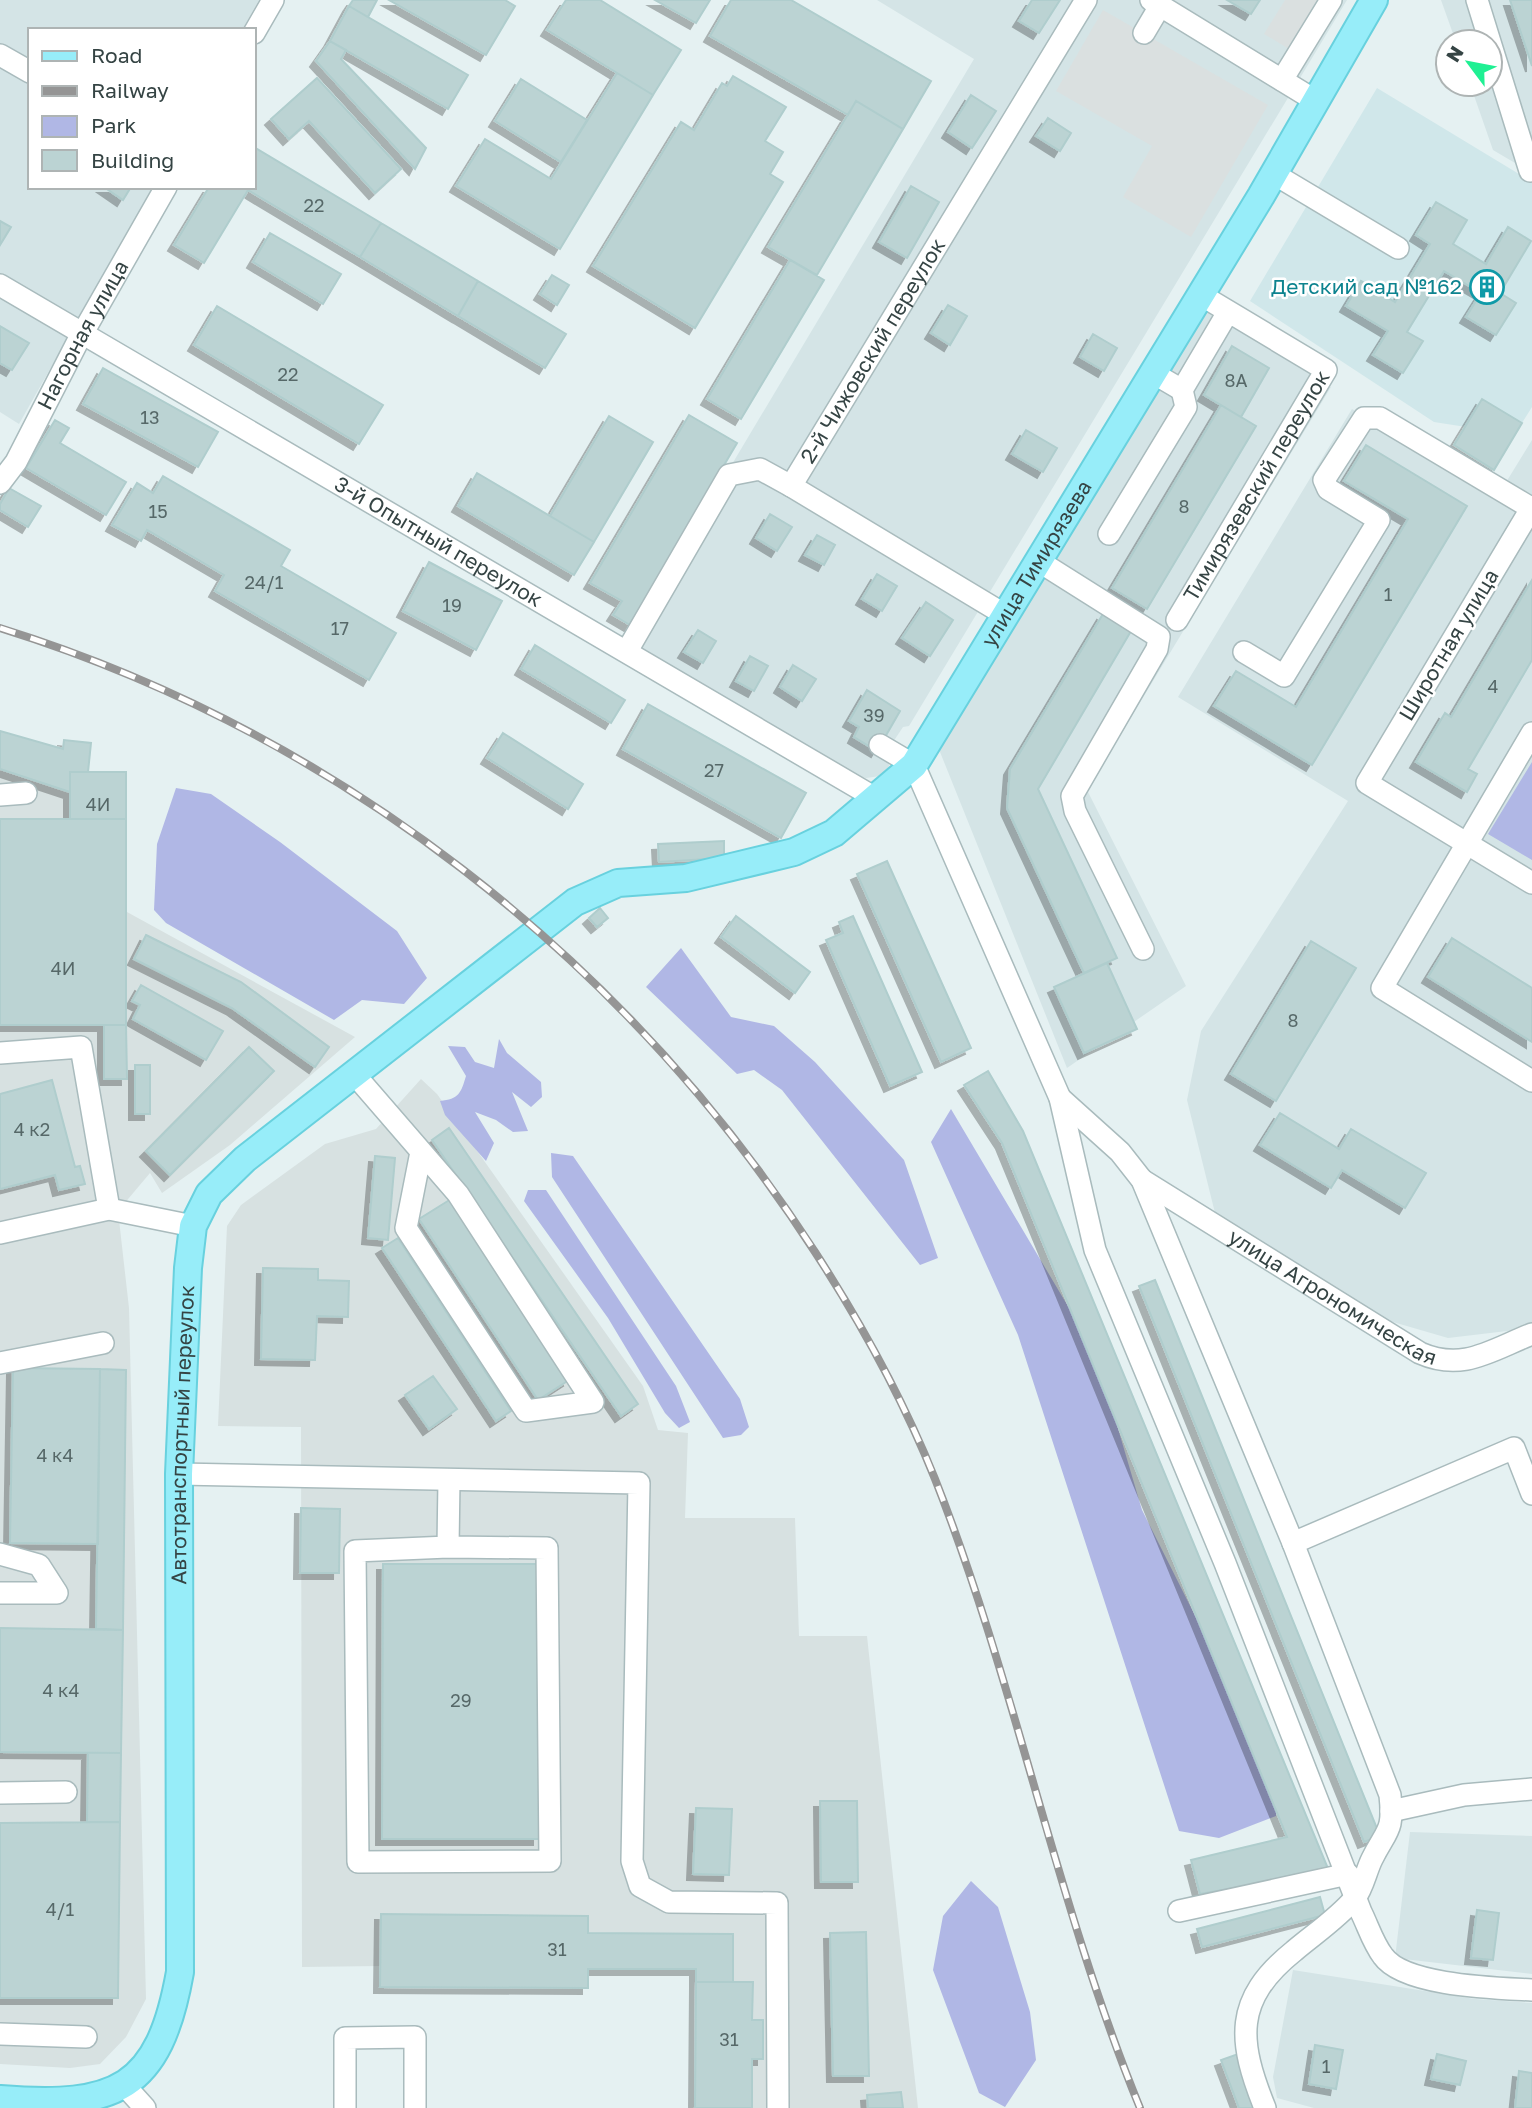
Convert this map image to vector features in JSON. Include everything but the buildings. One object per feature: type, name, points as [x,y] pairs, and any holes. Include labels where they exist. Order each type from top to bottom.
[{"type":"main road","name":"улица Тимирязева","points":[[538,929],[575,902],[618,883],[685,878],[794,852],[834,833],[914,765],[1274,174],[1374,0]]},
{"type":"main road","name":"Автотранспортный переулок","points":[[126,2087],[146,2068],[158,2048],[173,2013],[180,1972],[179,1474],[188,1268],[194,1226],[209,1194],[245,1159],[538,929]]},
{"type":"main road","points":[[0,2099],[58,2106],[82,2104],[105,2098],[126,2087]]},
{"type":"street","points":[[256,30],[273,0]]},
{"type":"street","name":"2-й Чижовский переулок","points":[[1007,616],[790,486],[1086,0]]},
{"type":"street","points":[[1282,80],[1331,0]]},
{"type":"street","points":[[1478,0],[1530,171]]},
{"type":"street","points":[[1143,33],[1156,3],[1316,101]]},
{"type":"street","points":[[0,55],[28,71]]},
{"type":"street","points":[[1274,174],[1398,248]]},
{"type":"street","name":"Нагорная улица","points":[[1,480],[165,189]]},
{"type":"street","name":"3-й Опытный переулок","points":[[0,285],[84,331],[877,799]]},
{"type":"street","name":"Тимирязевский переулок","points":[[1177,620],[1326,370],[1201,295]]},
{"type":"street","points":[[1109,534],[1186,407],[1182,390],[1228,312]]},
{"type":"street","points":[[1153,373],[1182,390]]},
{"type":"street","points":[[1244,652],[1284,676],[1379,520],[1328,489],[1324,480],[1364,418],[1380,418],[1531,508]]},
{"type":"street","points":[[627,651],[729,475],[760,470],[790,486]]},
{"type":"street","name":"Широтная улица","points":[[1466,842],[1367,783],[1531,508]]},
{"type":"street","points":[[1040,562],[1159,638],[1157,649],[1072,796],[1074,811],[1143,950]]},
{"type":"street","points":[[1532,733],[1382,988],[1532,1081]]},
{"type":"street","points":[[880,745],[914,765],[1060,1098],[1095,1250],[1383,1957],[1403,1972],[1482,1988],[1532,1990]]},
{"type":"street","points":[[0,795],[26,793]]},
{"type":"street","points":[[1466,842],[1532,883]]},
{"type":"street","points":[[0,1054],[81,1047],[109,1209]]},
{"type":"street","points":[[355,1075],[458,1194],[593,1402],[526,1410],[406,1228],[421,1152]]},
{"type":"street","points":[[1060,1098],[1120,1152],[1142,1180],[1293,1543],[1390,1795],[1391,1829],[1374,1855],[1357,1896],[1277,1965],[1256,1993],[1244,2038],[1254,2080],[1265,2108]]},
{"type":"street","name":"улица Агрономическая","points":[[1142,1180],[1437,1360],[1462,1361],[1532,1334]]},
{"type":"street","points":[[0,1233],[109,1209],[194,1226]]},
{"type":"street","points":[[0,1363],[103,1343]]},
{"type":"street","points":[[1293,1543],[1514,1448],[1532,1494]]},
{"type":"street","points":[[179,1474],[639,1483],[632,1861],[640,1886],[669,1902],[777,1903],[778,2108]]},
{"type":"street","points":[[448,1547],[449,1479]]},
{"type":"street","points":[[448,1547],[547,1548],[550,1861],[358,1862],[355,1551],[448,1547]]},
{"type":"street","points":[[0,1555],[39,1565],[57,1593],[0,1593]]},
{"type":"street","points":[[1391,1811],[1464,1795],[1532,1789]]},
{"type":"street","points":[[0,1793],[66,1792]]},
{"type":"street","points":[[1179,1911],[1348,1874]]},
{"type":"street","points":[[0,2034],[86,2037]]},
{"type":"street","points":[[345,2108],[345,2038],[415,2038],[415,2108]]},
{"type":"street","points":[[126,2087],[145,2108]]},
{"type":"shaded area","points":[[0,0],[259,0],[243,28],[28,28],[28,189],[152,189],[19,424],[0,412]]},
{"type":"shaded area","points":[[877,0],[1347,0],[909,726],[903,727],[885,754],[889,765],[887,775],[866,778],[853,775],[627,640],[974,59]]},
{"type":"shaded area","points":[[1285,0],[1339,0],[1304,58],[1264,34]]},
{"type":"shaded area","points":[[1441,0],[1532,0],[1532,173],[1493,150],[1475,98],[1504,98],[1504,28],[1451,28]]},
{"type":"shaded area","points":[[1103,10],[1268,105],[1191,237],[1123,197],[1152,146],[1056,91]]},
{"type":"shaded area","points":[[1377,88],[1532,182],[1532,407],[1522,423],[1482,400],[1466,427],[1434,422],[1250,301]]},
{"type":"shaded area","points":[[1205,309],[1331,387],[1087,790],[1186,986],[1067,1068],[936,742]]},
{"type":"shaded area","points":[[1352,409],[1497,497],[1532,440],[1532,1328],[1448,1338],[1362,1313],[1215,1213],[1187,1100],[1201,1031],[1348,801],[1178,697]]},
{"type":"shaded area","points":[[0,731],[63,749],[64,740],[91,743],[88,772],[126,772],[127,912],[355,1037],[230,1145],[162,1193],[150,1173],[118,1211],[129,1308],[146,1999],[126,2037],[100,2064],[70,2068],[0,2064]]},
{"type":"shaded area","points":[[421,1079],[437,1094],[643,1386],[658,1430],[688,1433],[685,1518],[795,1518],[799,1636],[867,1636],[918,2108],[695,2108],[696,1969],[588,1969],[588,1988],[380,1987],[380,1966],[302,1967],[301,1427],[218,1426],[227,1226],[241,1205],[325,1144],[376,1129]]},
{"type":"shaded area","points":[[1410,1832],[1532,1836],[1532,1974],[1395,1958]]},
{"type":"shaded area","points":[[1293,1970],[1475,1999],[1532,2003],[1532,2108],[1314,2108],[1277,2098],[1273,2077]]},
{"type":"green space","points":[[1532,762],[1532,860],[1488,834]]},
{"type":"green space","points":[[176,788],[211,794],[280,842],[397,931],[427,978],[404,1004],[362,1000],[334,1020],[166,923],[154,910],[157,844]]},
{"type":"green space","points":[[681,948],[731,1017],[774,1026],[815,1062],[904,1160],[938,1258],[920,1265],[782,1090],[754,1070],[737,1074],[646,987]]},
{"type":"green space","points":[[499,1039],[507,1053],[541,1082],[542,1097],[531,1107],[512,1092],[528,1131],[513,1132],[496,1120],[475,1112],[494,1143],[486,1161],[445,1115],[440,1101],[451,1099],[458,1094],[466,1076],[448,1046],[465,1047],[475,1062],[494,1068]]},
{"type":"green space","points":[[951,1109],[1069,1308],[1101,1371],[1142,1510],[1276,1777],[1276,1816],[1219,1838],[1179,1831],[1018,1335],[931,1142]]},
{"type":"green space","points":[[551,1153],[573,1156],[740,1399],[749,1427],[741,1435],[723,1438],[552,1177]]},
{"type":"green space","points":[[528,1190],[546,1190],[676,1386],[690,1422],[679,1428],[665,1413],[608,1318],[524,1201]]},
{"type":"green space","points":[[971,1881],[998,1907],[1030,2012],[1036,2060],[1005,2107],[979,2093],[933,1970],[943,1916]]},
{"type":"railway","points":[[0,628],[123,673],[242,728],[355,794],[462,869],[562,953],[655,1045],[739,1145],[815,1252],[849,1306],[923,1449],[964,1556],[1084,1952],[1110,2031],[1140,2108]]},
{"type":"place","name":"Детский сад №162","points":[[1487,287]]}]
